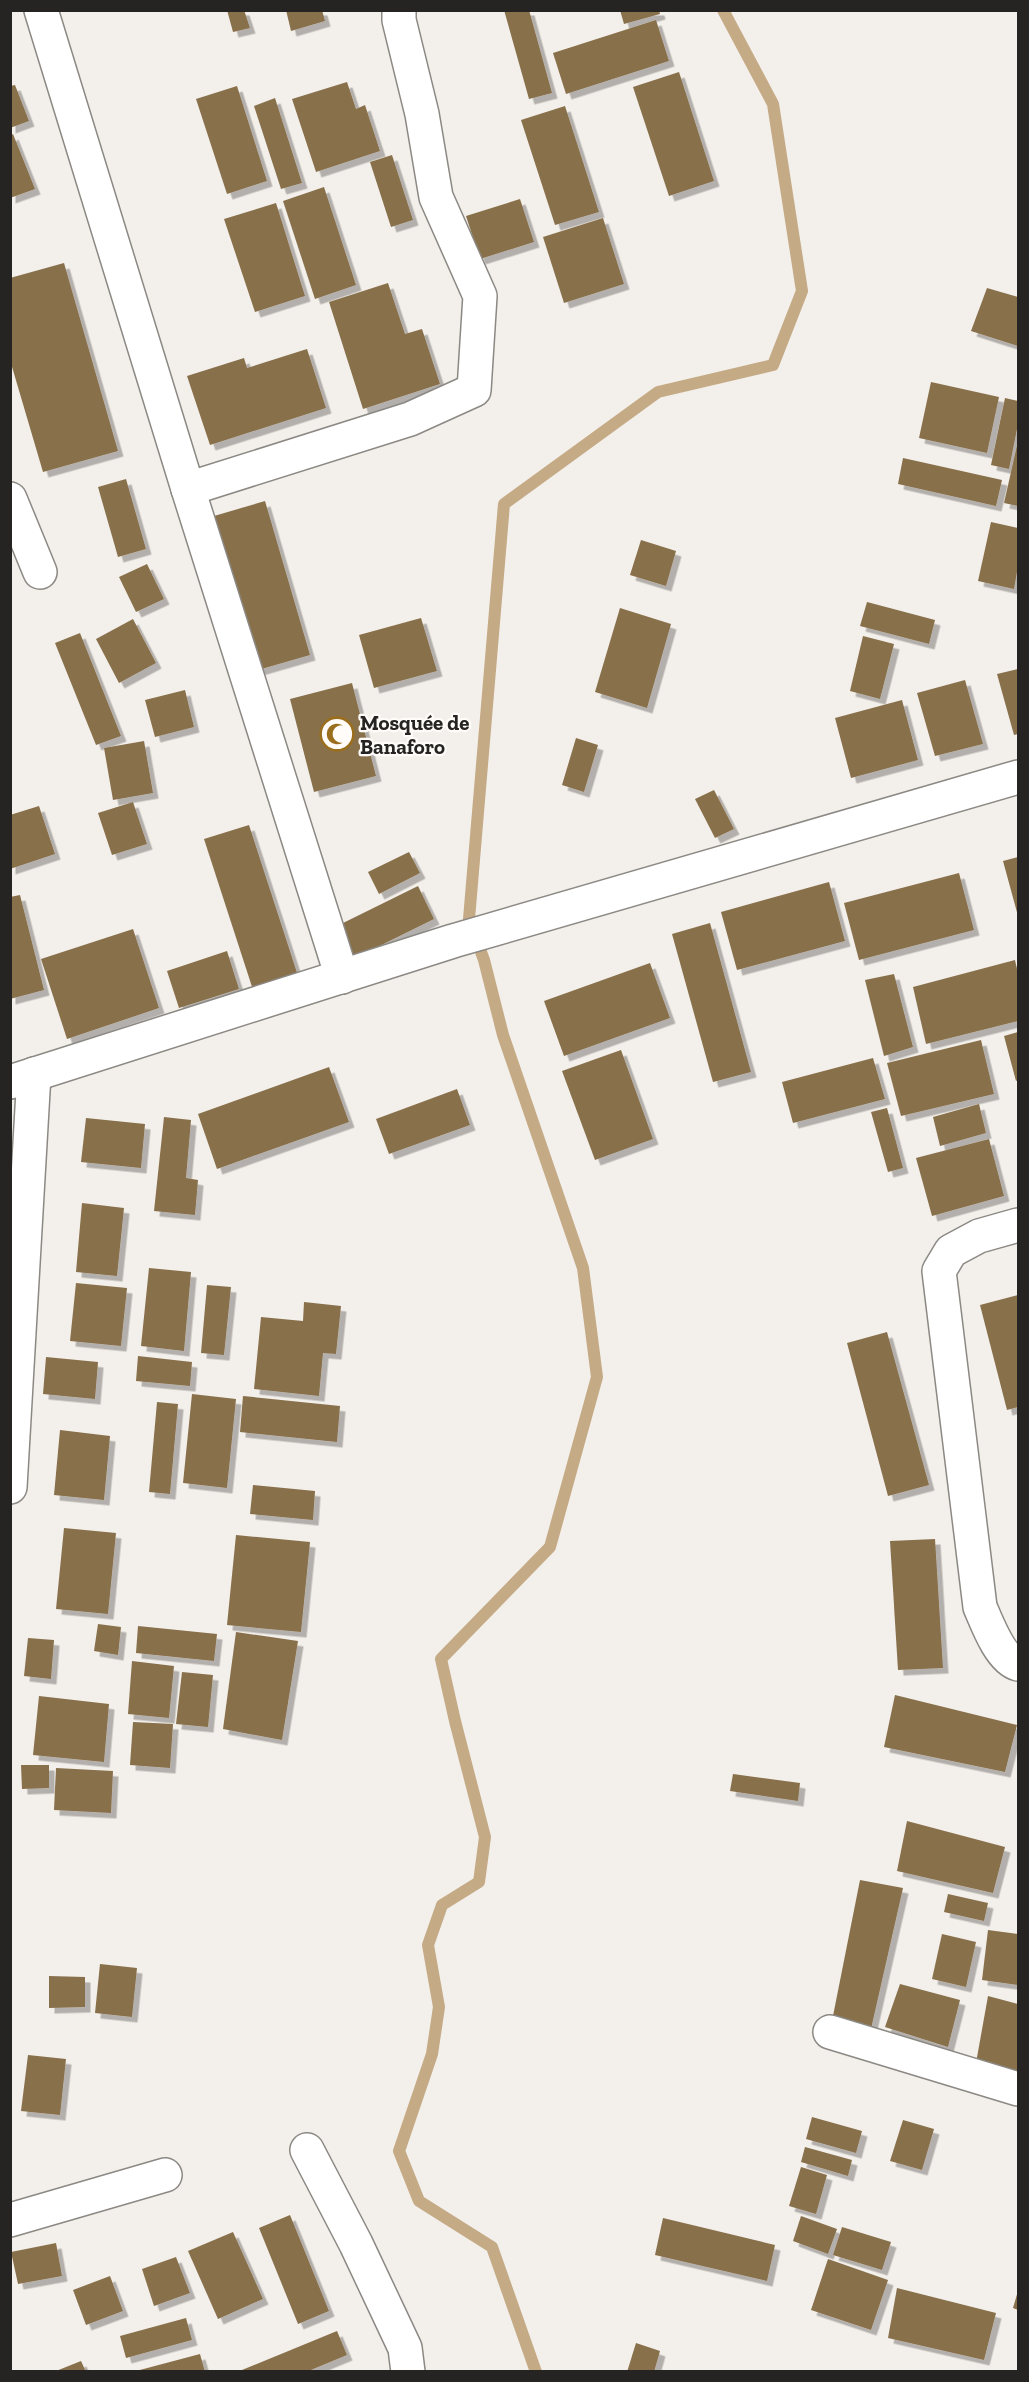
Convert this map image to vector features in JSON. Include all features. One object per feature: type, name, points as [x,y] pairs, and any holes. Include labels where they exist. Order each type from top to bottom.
[{"type":"street","points":[[41,10],[188,489],[342,977]]},
{"type":"street","points":[[188,489],[410,420],[474,390],[480,296],[436,197],[422,114],[399,21],[399,10]]},
{"type":"street","points":[[10,499],[40,572]]},
{"type":"street","points":[[10,1487],[22,1078],[453,941],[1018,777]]},
{"type":"street","points":[[1018,1225],[980,1236],[951,1251],[939,1271],[980,1607],[996,1641],[1013,1662],[1018,1664]]},
{"type":"street","points":[[830,2032],[1018,2089]]},
{"type":"street","points":[[307,2150],[356,2244],[405,2348],[408,2372]]},
{"type":"street","points":[[10,2220],[165,2175]]},
{"type":"building","points":[[227,10],[244,10],[250,28],[233,32]]},
{"type":"building","points":[[286,10],[322,10],[325,21],[291,31]]},
{"type":"building","points":[[504,10],[529,10],[552,93],[529,99]]},
{"type":"building","points":[[620,10],[659,10],[660,14],[624,24]]},
{"type":"building","points":[[656,20],[669,61],[566,94],[553,53]]},
{"type":"building","points":[[679,72],[714,181],[669,196],[633,87]]},
{"type":"building","points":[[347,82],[356,109],[365,105],[380,151],[316,172],[292,99]]},
{"type":"building","points":[[15,85],[29,121],[10,128],[10,86]]},
{"type":"building","points":[[237,86],[267,181],[227,194],[196,99]]},
{"type":"building","points":[[275,98],[302,183],[281,189],[254,106]]},
{"type":"building","points":[[565,106],[599,212],[555,225],[521,120]]},
{"type":"building","points":[[13,134],[35,189],[10,198],[10,136]]},
{"type":"building","points":[[392,155],[413,220],[391,227],[370,162]]},
{"type":"building","points":[[324,187],[356,285],[315,299],[283,201]]},
{"type":"building","points":[[520,199],[534,242],[480,259],[466,216]]},
{"type":"building","points":[[276,203],[305,296],[255,312],[224,219]]},
{"type":"building","points":[[603,218],[624,284],[564,303],[543,237]]},
{"type":"building","points":[[64,263],[118,451],[43,472],[10,360],[10,278]]},
{"type":"building","points":[[388,283],[405,334],[422,329],[440,384],[363,409],[329,302]]},
{"type":"building","points":[[987,288],[1018,297],[1018,346],[971,331]]},
{"type":"building","points":[[307,349],[326,408],[210,445],[187,376],[244,358],[247,368]]},
{"type":"building","points":[[931,382],[999,397],[987,453],[919,438]]},
{"type":"building","points":[[1005,398],[1018,401],[1018,424],[1009,469],[991,465]]},
{"type":"building","points":[[1018,441],[1018,506],[1004,503]]},
{"type":"building","points":[[903,458],[1002,480],[996,506],[898,484]]},
{"type":"building","points":[[126,479],[146,549],[118,557],[98,487]]},
{"type":"building","points":[[265,501],[310,655],[258,670],[214,516]]},
{"type":"building","points":[[991,522],[1018,528],[1018,566],[1014,589],[978,581]]},
{"type":"building","points":[[641,540],[676,551],[666,586],[630,575]]},
{"type":"building","points":[[147,564],[164,599],[136,612],[119,577]]},
{"type":"building","points":[[867,602],[935,620],[929,644],[860,626]]},
{"type":"building","points":[[620,608],[671,624],[647,708],[595,692]]},
{"type":"building","points":[[421,618],[437,671],[374,688],[359,635]]},
{"type":"building","points":[[133,619],[156,663],[119,683],[96,639]]},
{"type":"building","points":[[80,633],[121,736],[96,745],[55,643]]},
{"type":"building","points":[[863,636],[894,644],[880,699],[850,691]]},
{"type":"building","points":[[1018,669],[1018,734],[1014,735],[997,674]]},
{"type":"building","points":[[965,680],[983,744],[935,756],[917,693]]},
{"type":"building","points":[[352,683],[376,776],[314,792],[290,699]]},
{"type":"building","points":[[185,690],[194,727],[155,737],[145,700]]},
{"type":"building","points":[[902,700],[918,760],[851,778],[835,718]]},
{"type":"building","points":[[576,738],[598,745],[584,792],[562,785]]},
{"type":"building","points":[[144,741],[153,793],[113,800],[104,748]]},
{"type":"building","points":[[714,790],[734,829],[715,838],[695,799]]},
{"type":"building","points":[[133,802],[147,844],[112,855],[98,813]]},
{"type":"building","points":[[39,806],[55,854],[10,869],[10,815]]},
{"type":"building","points":[[249,825],[300,982],[255,996],[204,839]]},
{"type":"building","points":[[409,852],[420,873],[379,894],[368,872]]},
{"type":"building","points":[[1018,857],[1018,916],[1003,861]]},
{"type":"building","points":[[959,873],[974,930],[859,960],[844,903]]},
{"type":"building","points":[[829,882],[845,941],[737,970],[721,912]]},
{"type":"building","points":[[418,886],[434,919],[355,958],[339,925]]},
{"type":"building","points":[[20,895],[44,990],[10,999],[10,897]]},
{"type":"building","points":[[710,923],[751,1072],[713,1082],[672,934]]},
{"type":"building","points":[[133,929],[159,1008],[67,1039],[41,959]]},
{"type":"building","points":[[227,951],[239,989],[179,1008],[167,971]]},
{"type":"building","points":[[1015,960],[1018,974],[1018,1021],[926,1044],[913,987]]},
{"type":"building","points":[[650,963],[670,1018],[564,1056],[544,1001]]},
{"type":"building","points":[[894,974],[913,1047],[884,1056],[865,980]]},
{"type":"building","points":[[1018,1032],[1018,1080],[1016,1081],[1004,1036]]},
{"type":"building","points":[[981,1040],[994,1094],[901,1116],[887,1063]]},
{"type":"building","points":[[621,1050],[653,1139],[595,1160],[562,1071]]},
{"type":"building","points":[[873,1058],[885,1099],[793,1123],[782,1082]]},
{"type":"building","points":[[329,1067],[349,1122],[217,1169],[198,1114]]},
{"type":"building","points":[[457,1089],[470,1125],[389,1154],[376,1119]]},
{"type":"building","points":[[979,1104],[986,1133],[940,1146],[933,1117]]},
{"type":"building","points":[[887,1108],[903,1168],[888,1172],[871,1112]]},
{"type":"building","points":[[164,1117],[191,1120],[186,1178],[198,1180],[195,1215],[154,1211]]},
{"type":"building","points":[[86,1118],[145,1124],[141,1168],[81,1162]]},
{"type":"building","points":[[989,1139],[1004,1196],[932,1216],[916,1158]]},
{"type":"building","points":[[82,1203],[124,1208],[117,1276],[76,1272]]},
{"type":"building","points":[[149,1268],[191,1272],[184,1351],[141,1346]]},
{"type":"building","points":[[76,1283],[127,1288],[121,1346],[70,1341]]},
{"type":"building","points":[[207,1285],[231,1287],[224,1355],[201,1353]]},
{"type":"building","points":[[1018,1295],[1018,1407],[1007,1410],[980,1305]]},
{"type":"building","points":[[304,1302],[341,1306],[336,1354],[323,1353],[319,1396],[254,1389],[261,1317],[303,1321]]},
{"type":"building","points":[[887,1332],[929,1485],[888,1496],[847,1343]]},
{"type":"building","points":[[138,1356],[192,1362],[190,1386],[136,1381]]},
{"type":"building","points":[[46,1357],[98,1362],[95,1399],[43,1394]]},
{"type":"building","points":[[192,1394],[236,1399],[227,1488],[183,1483]]},
{"type":"building","points":[[243,1396],[340,1406],[337,1442],[240,1432]]},
{"type":"building","points":[[157,1402],[178,1404],[170,1494],[149,1492]]},
{"type":"building","points":[[60,1430],[110,1436],[104,1500],[54,1495]]},
{"type":"building","points":[[253,1485],[315,1491],[313,1520],[250,1514]]},
{"type":"building","points":[[64,1528],[116,1533],[108,1614],[56,1609]]},
{"type":"building","points":[[236,1535],[310,1542],[301,1632],[227,1625]]},
{"type":"building","points":[[935,1539],[943,1668],[898,1670],[890,1541]]},
{"type":"building","points":[[98,1624],[121,1627],[118,1655],[94,1651]]},
{"type":"building","points":[[138,1626],[217,1634],[214,1661],[136,1653]]},
{"type":"building","points":[[236,1632],[298,1641],[282,1740],[223,1729]]},
{"type":"building","points":[[28,1638],[54,1640],[51,1679],[24,1676]]},
{"type":"building","points":[[132,1661],[174,1666],[169,1718],[128,1714]]},
{"type":"building","points":[[182,1672],[213,1675],[208,1727],[176,1724]]},
{"type":"building","points":[[895,1695],[1017,1725],[1005,1772],[884,1747]]},
{"type":"building","points":[[39,1696],[109,1704],[104,1762],[33,1755]]},
{"type":"building","points":[[133,1722],[173,1724],[170,1768],[130,1765]]},
{"type":"building","points":[[21,1765],[49,1765],[49,1788],[22,1789]]},
{"type":"building","points":[[56,1768],[113,1771],[111,1813],[54,1810]]},
{"type":"building","points":[[733,1774],[800,1783],[798,1801],[730,1791]]},
{"type":"building","points":[[907,1821],[1005,1847],[993,1893],[897,1871]]},
{"type":"building","points":[[860,1880],[903,1888],[871,2029],[832,2021]]},
{"type":"building","points":[[948,1894],[988,1903],[984,1921],[944,1912]]},
{"type":"building","points":[[988,1930],[1018,1934],[1018,1985],[982,1980]]},
{"type":"building","points":[[942,1934],[976,1942],[966,1987],[932,1979]]},
{"type":"building","points":[[100,1964],[137,1968],[132,2017],[95,2013]]},
{"type":"building","points":[[49,1976],[85,1977],[85,2007],[49,2008]]},
{"type":"building","points":[[900,1984],[960,2000],[948,2047],[885,2027]]},
{"type":"building","points":[[988,1996],[1018,2004],[1018,2074],[976,2063]]},
{"type":"building","points":[[28,2055],[66,2059],[60,2115],[21,2111]]},
{"type":"building","points":[[812,2117],[862,2131],[856,2153],[806,2139]]},
{"type":"building","points":[[903,2120],[934,2129],[922,2170],[890,2161]]},
{"type":"building","points":[[805,2147],[852,2160],[848,2176],[801,2162]]},
{"type":"building","points":[[801,2167],[827,2175],[816,2214],[789,2206]]},
{"type":"building","points":[[290,2215],[329,2311],[298,2324],[259,2228]]},
{"type":"building","points":[[801,2216],[837,2229],[828,2254],[793,2241]]},
{"type":"building","points":[[663,2218],[775,2245],[767,2281],[655,2255]]},
{"type":"building","points":[[842,2227],[891,2242],[882,2270],[833,2255]]},
{"type":"building","points":[[233,2232],[263,2299],[218,2319],[188,2251]]},
{"type":"building","points":[[56,2243],[62,2276],[18,2284],[11,2252]]},
{"type":"building","points":[[176,2257],[190,2293],[154,2306],[142,2269]]},
{"type":"building","points":[[828,2259],[888,2280],[871,2330],[811,2310]]},
{"type":"building","points":[[110,2276],[123,2311],[86,2325],[73,2290]]},
{"type":"building","points":[[897,2288],[996,2313],[984,2360],[888,2338]]},
{"type":"building","points":[[1018,2291],[1018,2310],[1013,2308]]},
{"type":"building","points":[[186,2318],[192,2340],[126,2358],[120,2336]]},
{"type":"building","points":[[337,2331],[347,2355],[306,2372],[237,2372]]},
{"type":"building","points":[[636,2343],[660,2351],[654,2372],[627,2372]]},
{"type":"building","points":[[200,2354],[205,2372],[136,2372],[136,2371]]},
{"type":"building","points":[[81,2361],[86,2372],[56,2372],[56,2371]]},
{"type":"waterway","points":[[536,2372],[492,2247],[419,2201],[399,2151],[432,2054],[439,2007],[428,1945],[442,1905],[479,1882],[485,1837],[441,1659],[550,1547],[597,1377],[583,1268],[503,1035],[484,960],[469,919],[504,504],[658,392],[773,365],[802,291],[773,104],[723,10]]},
{"type":"place","name":"Mosquée de Banaforo","points":[[337,734]]}]
